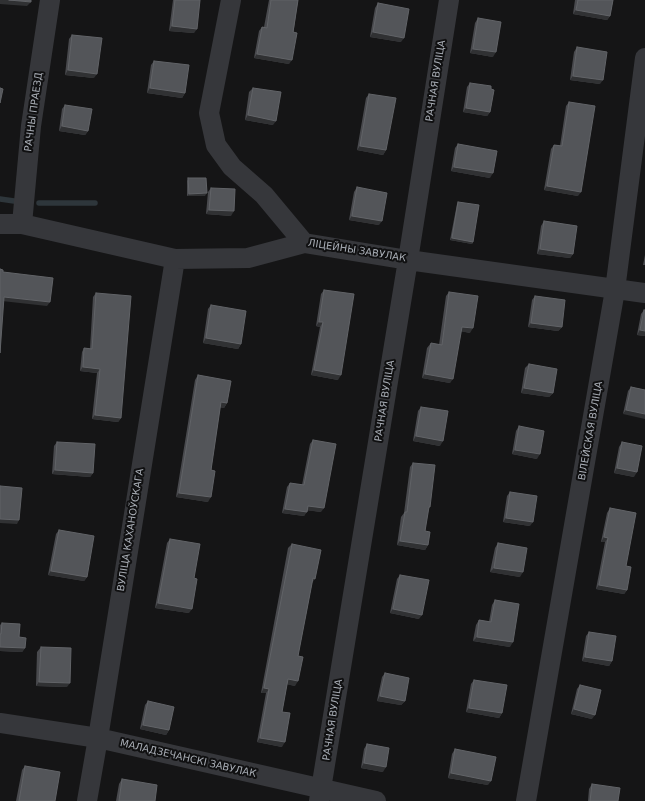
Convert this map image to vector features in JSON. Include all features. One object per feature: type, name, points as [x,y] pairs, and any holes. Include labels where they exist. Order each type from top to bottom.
[{"type":"street","name":"РАЧНЫ ПРАЕЗД","points":[[22,224],[31,126],[50,0]]},
{"type":"street","points":[[231,0],[209,113],[216,144],[232,167],[264,195],[304,243]]},
{"type":"street","name":"РАЧНАЯ ВУЛІЦА","points":[[320,795],[449,0]]},
{"type":"street","name":"ВІЛЕЙСКАЯ ВУЛІЦА","points":[[526,801],[615,290],[645,58]]},
{"type":"street","name":"ЛІЦЕЙНЫ ЗАВУЛАК","points":[[0,224],[22,224],[174,259],[248,258],[304,243],[408,260],[645,293]]},
{"type":"street","name":"ВУЛІЦА КАХАНОЎСКАГА","points":[[87,801],[174,259]]},
{"type":"street","name":"МАЛАДЗЕЧАНСКІ ЗАВУЛАК","points":[[0,722],[98,738],[320,795],[376,801]]},
{"type":"building","points":[[9,0],[31,0],[31,2]]},
{"type":"building","points":[[175,0],[200,0],[197,29],[172,26]]},
{"type":"building","points":[[271,0],[298,0],[293,32],[297,33],[292,60],[257,54],[262,27],[267,28]]},
{"type":"building","points":[[578,0],[613,0],[610,16],[576,10]]},
{"type":"building","points":[[378,3],[409,9],[404,38],[373,32]]},
{"type":"building","points":[[478,18],[501,22],[496,52],[473,49]]},
{"type":"building","points":[[72,35],[102,38],[97,74],[68,70]]},
{"type":"building","points":[[577,47],[607,52],[603,80],[573,76]]},
{"type":"building","points":[[154,61],[189,65],[185,93],[150,88]]},
{"type":"building","points":[[470,83],[491,86],[491,89],[494,90],[490,112],[466,108]]},
{"type":"building","points":[[0,88],[3,89],[0,103]]},
{"type":"building","points":[[253,88],[281,92],[276,121],[248,115]]},
{"type":"building","points":[[369,94],[396,98],[386,150],[360,146]]},
{"type":"building","points":[[569,102],[595,106],[581,192],[547,186],[554,145],[562,146]]},
{"type":"building","points":[[65,105],[92,109],[88,131],[62,126]]},
{"type":"building","points":[[458,144],[497,151],[493,173],[454,167]]},
{"type":"building","points":[[188,178],[206,178],[207,193],[189,194]]},
{"type":"building","points":[[357,187],[387,193],[382,221],[352,216]]},
{"type":"building","points":[[211,188],[235,189],[234,211],[209,210]]},
{"type":"building","points":[[458,202],[479,205],[473,242],[452,238]]},
{"type":"building","points":[[544,221],[577,226],[573,254],[540,249]]},
{"type":"building","points":[[0,269],[3,270],[3,272],[53,278],[50,302],[4,297],[0,353]]},
{"type":"building","points":[[324,290],[354,294],[341,375],[314,370],[323,322],[319,322]]},
{"type":"building","points":[[449,292],[478,296],[473,328],[462,327],[453,379],[425,374],[431,343],[442,345]]},
{"type":"building","points":[[96,293],[131,296],[121,418],[95,415],[100,369],[83,367],[84,348],[92,349]]},
{"type":"building","points":[[535,296],[565,300],[562,327],[531,323]]},
{"type":"building","points":[[211,305],[246,311],[241,344],[206,338]]},
{"type":"building","points":[[645,310],[645,331],[640,330]]},
{"type":"building","points":[[529,364],[557,369],[553,393],[524,388]]},
{"type":"building","points":[[198,375],[231,381],[227,403],[221,402],[211,470],[215,471],[211,497],[179,493]]},
{"type":"building","points":[[631,387],[645,390],[645,414],[626,410]]},
{"type":"building","points":[[421,407],[448,411],[443,441],[416,436]]},
{"type":"building","points":[[519,426],[544,431],[540,454],[515,450]]},
{"type":"building","points":[[313,440],[336,444],[324,508],[308,506],[307,512],[285,509],[290,483],[304,485]]},
{"type":"building","points":[[57,442],[95,444],[93,473],[55,470]]},
{"type":"building","points":[[622,442],[642,446],[637,472],[617,468]]},
{"type":"building","points":[[413,463],[435,465],[430,507],[425,531],[430,532],[428,545],[400,541],[405,512],[407,512]]},
{"type":"building","points":[[0,486],[22,488],[19,520],[0,519]]},
{"type":"building","points":[[510,492],[537,496],[533,522],[506,518]]},
{"type":"building","points":[[610,508],[636,513],[626,566],[631,567],[627,590],[599,585],[608,538],[604,537]]},
{"type":"building","points":[[59,530],[94,536],[87,577],[51,571]]},
{"type":"building","points":[[170,539],[200,544],[194,578],[197,579],[192,609],[158,603]]},
{"type":"building","points":[[498,543],[527,548],[523,572],[494,568]]},
{"type":"building","points":[[292,544],[321,550],[315,579],[313,578],[298,656],[303,657],[298,681],[288,679],[282,712],[290,713],[285,742],[260,738],[269,689],[264,688]]},
{"type":"building","points":[[400,575],[429,580],[422,615],[393,609]]},
{"type":"building","points":[[495,600],[519,604],[513,642],[477,637],[479,620],[491,622]]},
{"type":"building","points":[[2,623],[20,624],[19,637],[26,638],[25,648],[0,647]]},
{"type":"building","points":[[589,632],[616,636],[612,661],[585,657]]},
{"type":"building","points":[[41,647],[71,648],[70,683],[39,682]]},
{"type":"building","points":[[385,673],[409,678],[405,701],[380,696]]},
{"type":"building","points":[[474,680],[507,685],[502,713],[469,708]]},
{"type":"building","points":[[580,685],[601,690],[595,715],[574,709]]},
{"type":"building","points":[[148,701],[174,707],[169,730],[143,725]]},
{"type":"building","points":[[367,744],[389,748],[386,767],[364,763]]},
{"type":"building","points":[[455,749],[496,757],[491,781],[451,773]]},
{"type":"building","points":[[25,766],[60,772],[55,801],[19,801]]},
{"type":"building","points":[[122,779],[157,785],[155,801],[119,801]]},
{"type":"building","points":[[592,784],[620,788],[618,801],[590,801]]},
{"type":"waterway","points":[[0,199],[21,202]]},
{"type":"waterway","points":[[39,203],[95,203]]}]
